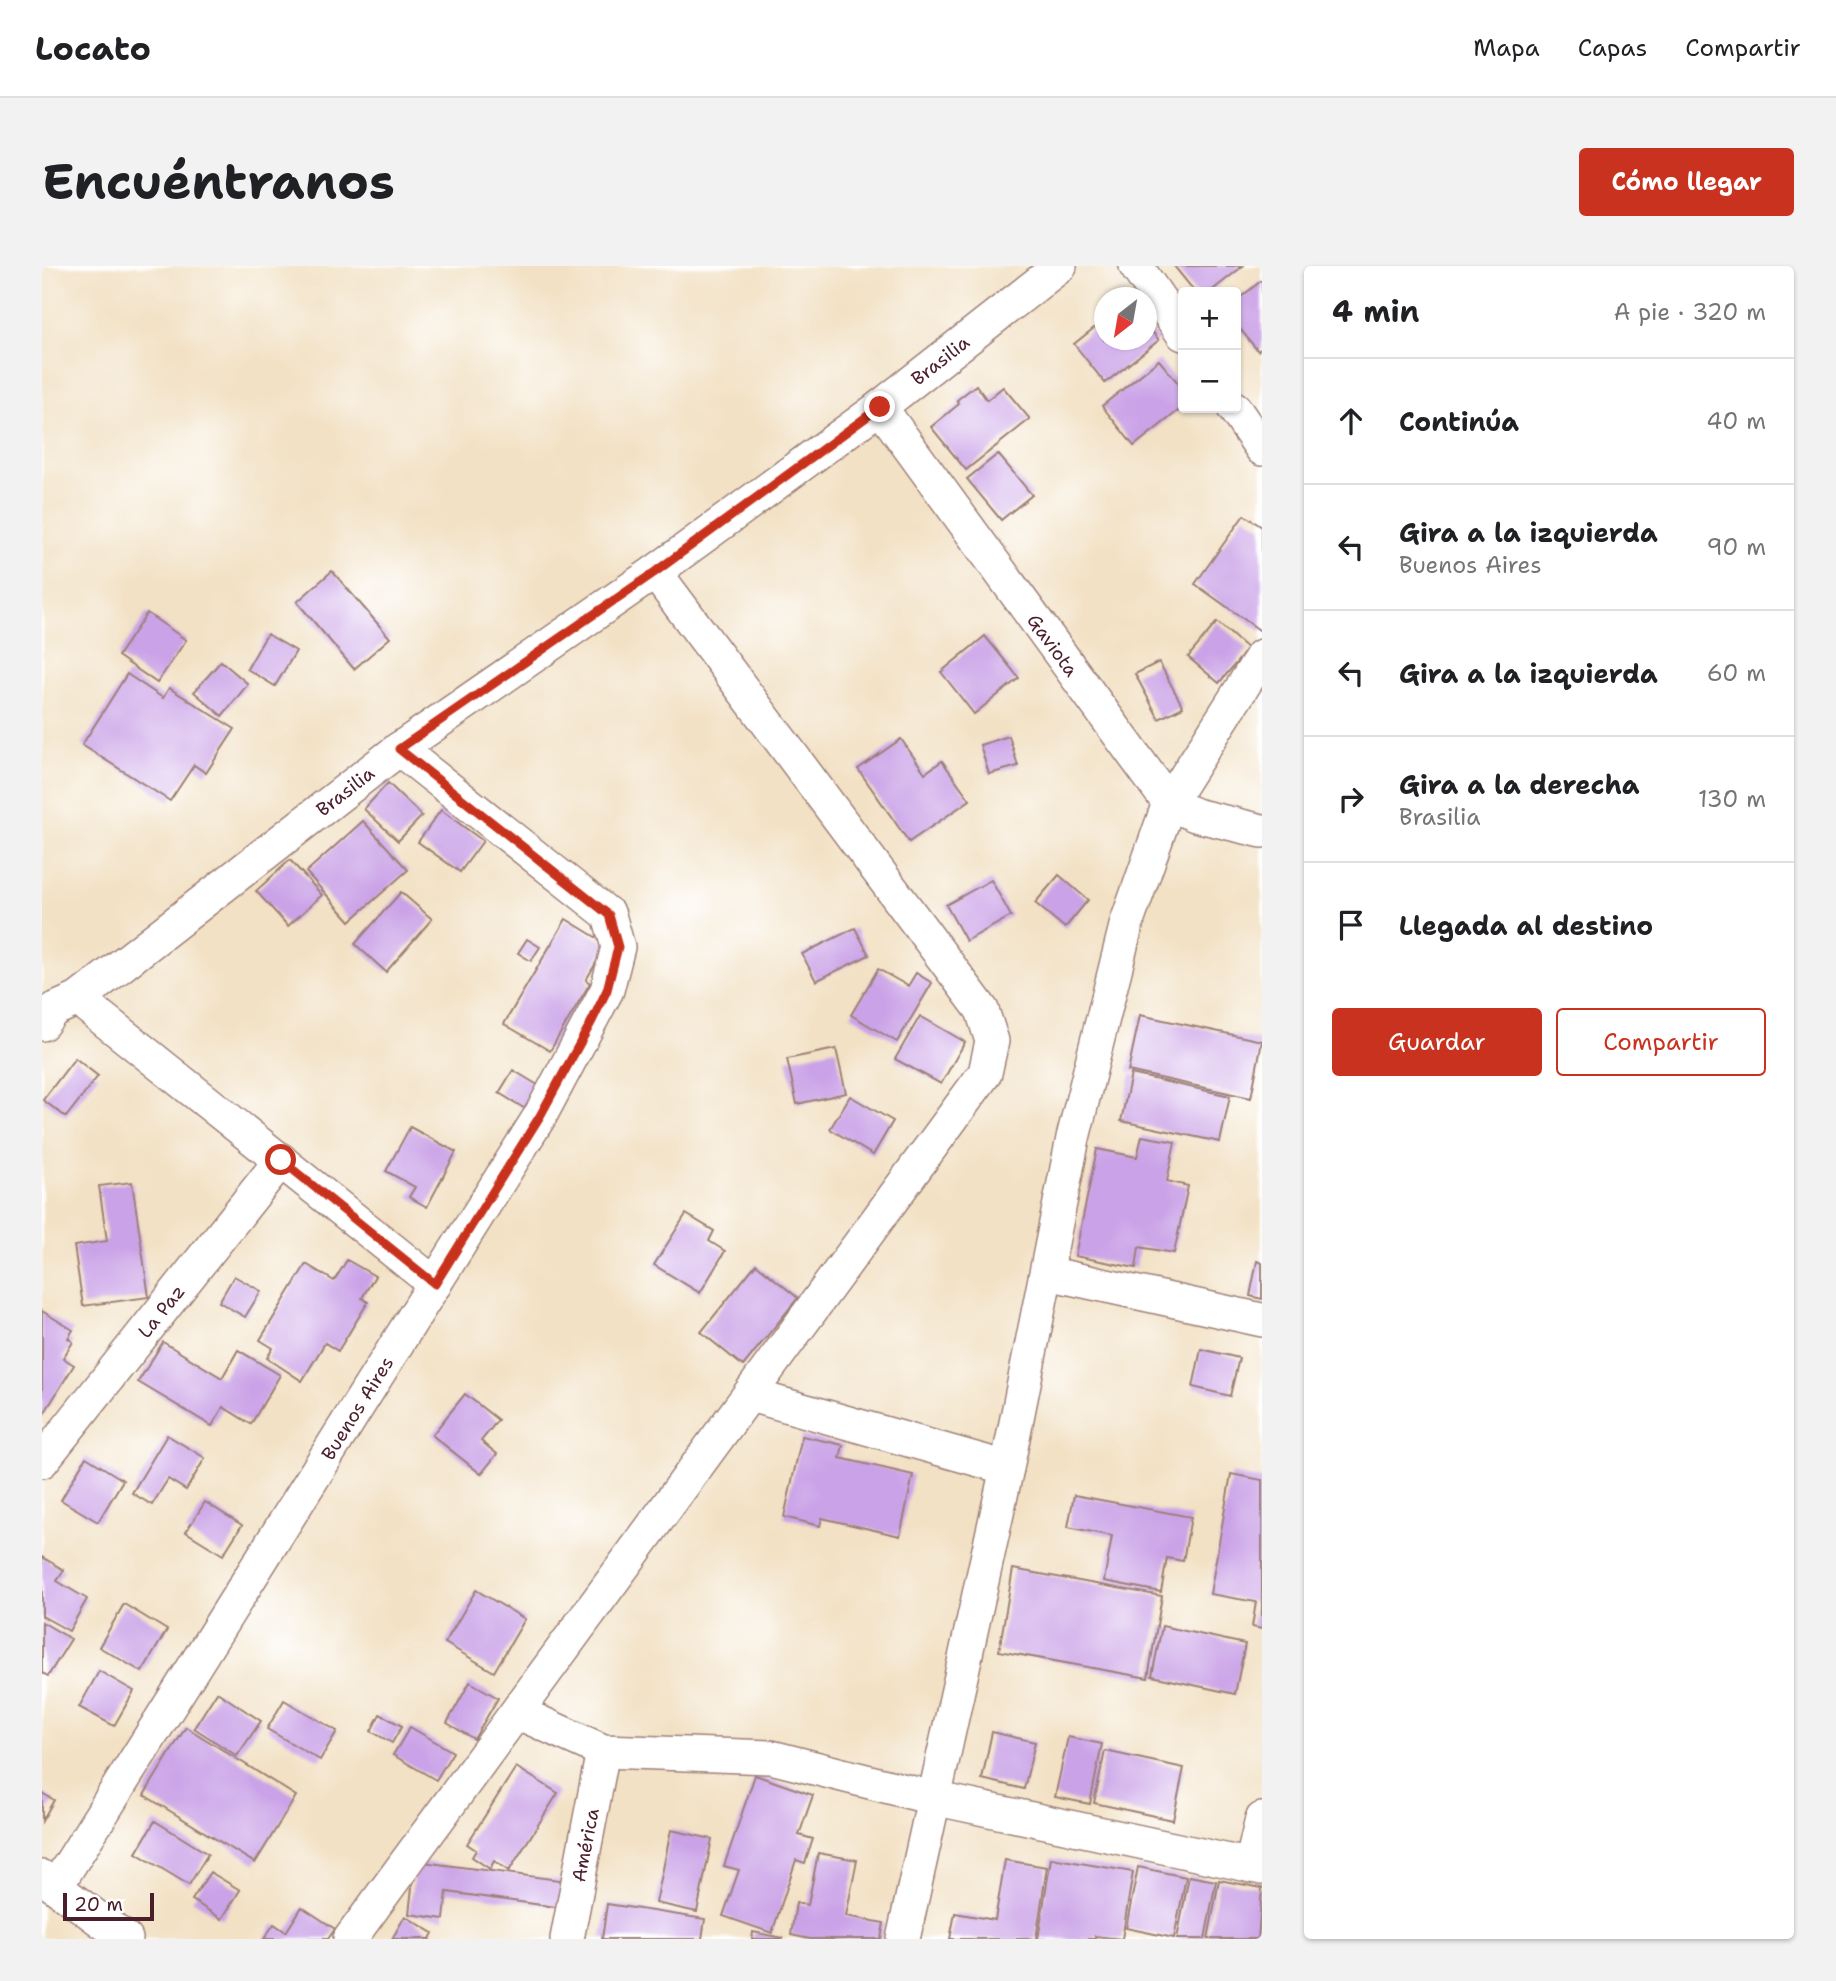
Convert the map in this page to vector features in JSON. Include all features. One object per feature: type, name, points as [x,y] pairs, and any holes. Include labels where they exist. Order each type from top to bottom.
[{"type":"street","name":"Brasilia","points":[[54,1012],[399,749],[655,572],[880,407],[1060,266]]},
{"type":"street","points":[[1136,266],[1178,327]]},
{"type":"street","name":"Gaviota","points":[[880,407],[1169,803]]},
{"type":"street","points":[[1237,413],[1262,449]]},
{"type":"street","points":[[351,1939],[985,1073],[992,1041],[982,1010],[655,572]]},
{"type":"street","points":[[903,1939],[1007,1468],[1073,1138],[1127,922],[1169,803],[1262,656]]},
{"type":"street","name":"Buenos Aires","points":[[50,1881],[435,1284],[540,1116],[607,990],[618,947],[609,915],[399,749]]},
{"type":"street","points":[[1169,803],[1195,815],[1262,831]]},
{"type":"street","points":[[54,1012],[281,1160],[435,1284]]},
{"type":"street","name":"La Paz","points":[[42,1461],[281,1160]]},
{"type":"street","points":[[1047,1273],[1262,1320]]},
{"type":"street","points":[[750,1395],[1007,1468]]},
{"type":"street","points":[[519,1713],[603,1751],[771,1757],[933,1798],[1256,1867],[1262,1819]]},
{"type":"street","name":"América","points":[[567,1939],[603,1751]]},
{"type":"street","points":[[50,1881],[125,1939]]},
{"type":"building","points":[[1174,266],[1243,266],[1216,287],[1191,287]]},
{"type":"building","points":[[1262,280],[1262,348],[1258,351],[1241,330],[1241,297]]},
{"type":"building","points":[[1094,328],[1094,350],[1146,350],[1105,383],[1074,344]]},
{"type":"building","points":[[1159,360],[1178,383],[1178,411],[1134,446],[1102,406]]},
{"type":"building","points":[[976,385],[987,400],[1003,387],[1030,419],[966,470],[931,427],[959,404],[957,400]]},
{"type":"building","points":[[998,454],[1032,495],[1001,520],[967,479]]},
{"type":"building","points":[[1244,515],[1262,527],[1262,632],[1195,584]]},
{"type":"building","points":[[332,571],[390,638],[354,669],[297,602]]},
{"type":"building","points":[[147,613],[186,640],[157,683],[118,656]]},
{"type":"building","points":[[1217,622],[1248,649],[1219,683],[1188,657]]},
{"type":"building","points":[[267,634],[296,651],[275,686],[247,669]]},
{"type":"building","points":[[985,636],[1019,678],[974,714],[941,672]]},
{"type":"building","points":[[221,661],[248,684],[222,716],[194,692]]},
{"type":"building","points":[[1159,662],[1183,707],[1159,719],[1135,674]]},
{"type":"building","points":[[127,674],[163,698],[169,688],[235,729],[206,773],[194,765],[170,801],[82,745]]},
{"type":"building","points":[[1009,736],[1018,766],[989,774],[980,745]]},
{"type":"building","points":[[901,739],[925,773],[942,761],[970,800],[909,842],[858,769]]},
{"type":"building","points":[[388,783],[422,816],[398,841],[364,809]]},
{"type":"building","points":[[441,810],[483,841],[460,872],[418,842]]},
{"type":"building","points":[[363,821],[408,870],[350,921],[306,872]]},
{"type":"building","points":[[290,860],[322,895],[288,926],[256,891]]},
{"type":"building","points":[[1059,875],[1088,900],[1065,928],[1035,903]]},
{"type":"building","points":[[991,880],[1011,916],[966,941],[946,905]]},
{"type":"building","points":[[401,892],[432,919],[386,972],[355,944]]},
{"type":"building","points":[[566,919],[607,944],[586,980],[590,983],[550,1051],[504,1024]]},
{"type":"building","points":[[855,928],[869,955],[816,981],[802,954]]},
{"type":"building","points":[[527,939],[540,947],[531,961],[518,953]]},
{"type":"building","points":[[878,969],[908,986],[916,973],[932,983],[897,1042],[851,1015]]},
{"type":"building","points":[[1140,1015],[1262,1041],[1251,1098],[1128,1071]]},
{"type":"building","points":[[920,1016],[965,1042],[941,1084],[895,1059]]},
{"type":"building","points":[[836,1049],[846,1093],[797,1104],[787,1059]]},
{"type":"building","points":[[75,1058],[98,1076],[66,1117],[43,1100]]},
{"type":"building","points":[[513,1070],[546,1090],[532,1113],[499,1093]]},
{"type":"building","points":[[1131,1074],[1230,1096],[1220,1142],[1121,1121]]},
{"type":"building","points":[[850,1096],[893,1121],[873,1155],[830,1129]]},
{"type":"building","points":[[410,1127],[456,1152],[427,1207],[409,1197],[415,1187],[386,1171]]},
{"type":"building","points":[[1142,1136],[1175,1142],[1167,1181],[1188,1186],[1174,1253],[1139,1247],[1136,1268],[1075,1256],[1097,1149],[1137,1157]]},
{"type":"building","points":[[132,1182],[149,1297],[83,1306],[74,1246],[107,1241],[99,1186]]},
{"type":"building","points":[[686,1214],[714,1231],[709,1241],[725,1251],[700,1293],[654,1265]]},
{"type":"building","points":[[347,1260],[375,1276],[362,1298],[368,1302],[338,1351],[325,1343],[302,1381],[267,1358],[273,1348],[260,1340],[306,1264],[334,1281]]},
{"type":"building","points":[[1257,1261],[1262,1263],[1262,1299],[1250,1296]]},
{"type":"building","points":[[756,1264],[798,1298],[743,1366],[701,1332]]},
{"type":"building","points":[[234,1276],[261,1291],[245,1317],[219,1302]]},
{"type":"building","points":[[42,1311],[73,1330],[68,1338],[73,1342],[63,1358],[74,1365],[42,1417]]},
{"type":"building","points":[[163,1342],[222,1378],[238,1350],[280,1375],[251,1424],[223,1407],[212,1426],[138,1382]]},
{"type":"building","points":[[1201,1349],[1239,1358],[1230,1396],[1193,1387]]},
{"type":"building","points":[[465,1394],[498,1420],[481,1441],[497,1454],[481,1474],[432,1435]]},
{"type":"building","points":[[167,1435],[205,1458],[186,1490],[168,1479],[152,1505],[132,1493]]},
{"type":"building","points":[[802,1436],[843,1445],[840,1458],[913,1475],[900,1536],[822,1518],[820,1526],[784,1517]]},
{"type":"building","points":[[86,1457],[123,1480],[98,1522],[61,1500]]},
{"type":"building","points":[[1231,1474],[1262,1480],[1262,1629],[1252,1627],[1256,1602],[1210,1594]]},
{"type":"building","points":[[1074,1495],[1191,1517],[1183,1561],[1167,1558],[1161,1592],[1104,1581],[1112,1536],[1068,1527]]},
{"type":"building","points":[[205,1502],[242,1525],[223,1555],[186,1532]]},
{"type":"building","points":[[42,1557],[64,1570],[57,1581],[87,1599],[69,1631],[42,1616]]},
{"type":"building","points":[[1013,1569],[1162,1596],[1148,1678],[999,1651]]},
{"type":"building","points":[[476,1590],[525,1619],[494,1672],[445,1643]]},
{"type":"building","points":[[124,1604],[167,1630],[142,1672],[99,1647]]},
{"type":"building","points":[[42,1622],[71,1639],[48,1676],[42,1673]]},
{"type":"building","points":[[1162,1626],[1245,1644],[1235,1694],[1152,1676]]},
{"type":"building","points":[[99,1671],[134,1691],[114,1726],[79,1707]]},
{"type":"building","points":[[470,1682],[498,1698],[474,1739],[447,1723]]},
{"type":"building","points":[[217,1692],[261,1721],[237,1756],[194,1728]]},
{"type":"building","points":[[284,1700],[337,1731],[320,1760],[267,1729]]},
{"type":"building","points":[[380,1714],[402,1726],[392,1743],[371,1731]]},
{"type":"building","points":[[186,1727],[296,1796],[255,1863],[144,1795]]},
{"type":"building","points":[[410,1727],[453,1752],[436,1780],[393,1755]]},
{"type":"building","points":[[992,1732],[1035,1742],[1024,1789],[982,1779]]},
{"type":"building","points":[[1068,1737],[1102,1744],[1090,1804],[1055,1797]]},
{"type":"building","points":[[1105,1751],[1184,1768],[1173,1820],[1094,1803]]},
{"type":"building","points":[[516,1767],[558,1793],[509,1871],[494,1861],[490,1869],[472,1857],[476,1850],[467,1844]]},
{"type":"building","points":[[755,1775],[813,1795],[799,1835],[813,1839],[805,1863],[796,1860],[772,1933],[723,1916],[739,1870],[724,1866]]},
{"type":"building","points":[[42,1793],[54,1800],[42,1821]]},
{"type":"building","points":[[155,1821],[208,1854],[189,1885],[136,1853]]},
{"type":"building","points":[[671,1830],[712,1839],[697,1912],[656,1903]]},
{"type":"building","points":[[818,1853],[857,1860],[846,1916],[884,1923],[881,1939],[810,1939],[791,1935],[796,1903],[808,1905]]},
{"type":"building","points":[[1051,1858],[1133,1872],[1122,1939],[1095,1936],[1095,1939],[1038,1939]]},
{"type":"building","points":[[1005,1860],[1047,1867],[1036,1939],[950,1939],[955,1913],[995,1920]]},
{"type":"building","points":[[415,1861],[567,1881],[564,1908],[447,1892],[444,1919],[409,1914]]},
{"type":"building","points":[[1138,1867],[1186,1877],[1174,1938],[1126,1928]]},
{"type":"building","points":[[210,1872],[240,1890],[222,1919],[192,1900]]},
{"type":"building","points":[[1189,1876],[1216,1881],[1205,1939],[1177,1939]]},
{"type":"building","points":[[1219,1880],[1262,1888],[1258,1939],[1208,1939]]},
{"type":"building","points":[[607,1904],[705,1919],[702,1939],[602,1939]]},
{"type":"building","points":[[302,1907],[335,1929],[328,1939],[264,1939],[274,1924],[286,1932]]},
{"type":"building","points":[[405,1916],[433,1933],[430,1939],[392,1939]]},
{"type":"building","points":[[753,1932],[783,1938],[783,1939],[752,1939]]},
{"type":"route","points":[[281,1160],[435,1284],[540,1116],[592,1021],[607,990],[618,947],[609,915],[399,749],[655,572],[880,407]]}]
